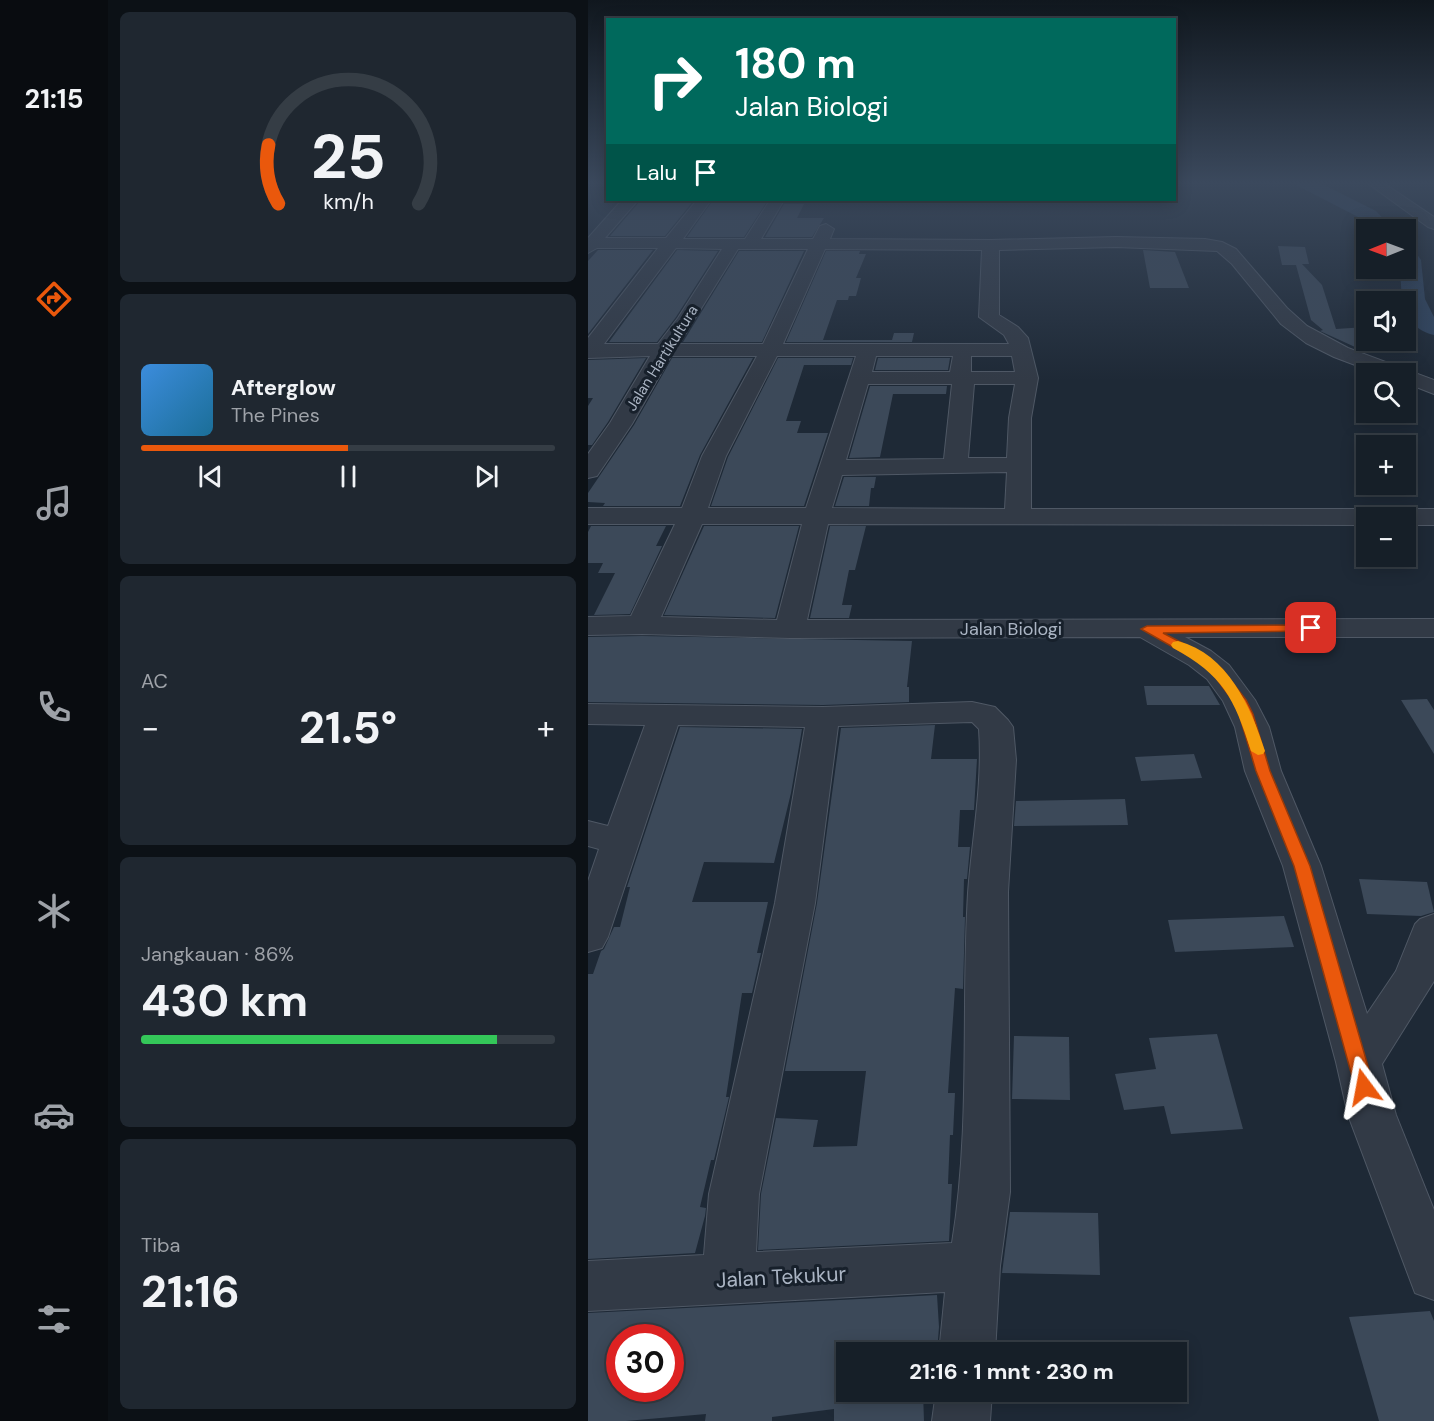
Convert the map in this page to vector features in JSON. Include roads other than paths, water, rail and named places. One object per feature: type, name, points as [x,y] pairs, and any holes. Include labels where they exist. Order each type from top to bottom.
[{"type":"street","points":[[588,350],[665,248]]},
{"type":"street","name":"Jalan Hartikultura","points":[[588,471],[621,424],[664,350],[738,248]]},
{"type":"street","points":[[642,625],[692,516],[714,456],[771,349],[817,248]]},
{"type":"street","points":[[991,248],[989,317],[1018,338],[1027,378],[1020,418],[1018,516]]},
{"type":"street","points":[[1224,248],[1233,256],[1261,291],[1300,330],[1332,348],[1371,363]]},
{"type":"street","points":[[588,350],[1021,350]]},
{"type":"street","points":[[790,629],[817,516],[868,350]]},
{"type":"street","points":[[955,465],[964,387],[960,378],[963,350]]},
{"type":"street","points":[[860,378],[1027,378]]},
{"type":"street","points":[[1416,380],[1434,388]]},
{"type":"street","points":[[831,468],[1018,465]]},
{"type":"street","points":[[588,516],[1434,517]]},
{"type":"street","name":"Jalan Biologi","points":[[588,626],[642,625],[790,629],[1434,628]]},
{"type":"street","points":[[1147,629],[1200,658],[1218,672],[1239,700],[1252,727],[1263,771],[1302,866],[1359,1062],[1372,1115],[1434,1275]]},
{"type":"street","points":[[588,714],[823,717],[972,712],[983,714],[996,728],[999,760],[988,892],[985,1192],[974,1266],[968,1342]]},
{"type":"street","points":[[588,937],[604,838],[665,714]]},
{"type":"street","points":[[728,1280],[734,1194],[795,903],[823,717]]},
{"type":"street","points":[[1359,1062],[1416,975],[1429,935],[1434,928]]},
{"type":"street","name":"Jalan Tekukur","points":[[588,1286],[974,1266]]},
{"type":"street","points":[[961,1421],[963,1402]]},
{"type":"waterway","points":[[1411,279],[1415,308],[1419,316],[1434,328]]}]
